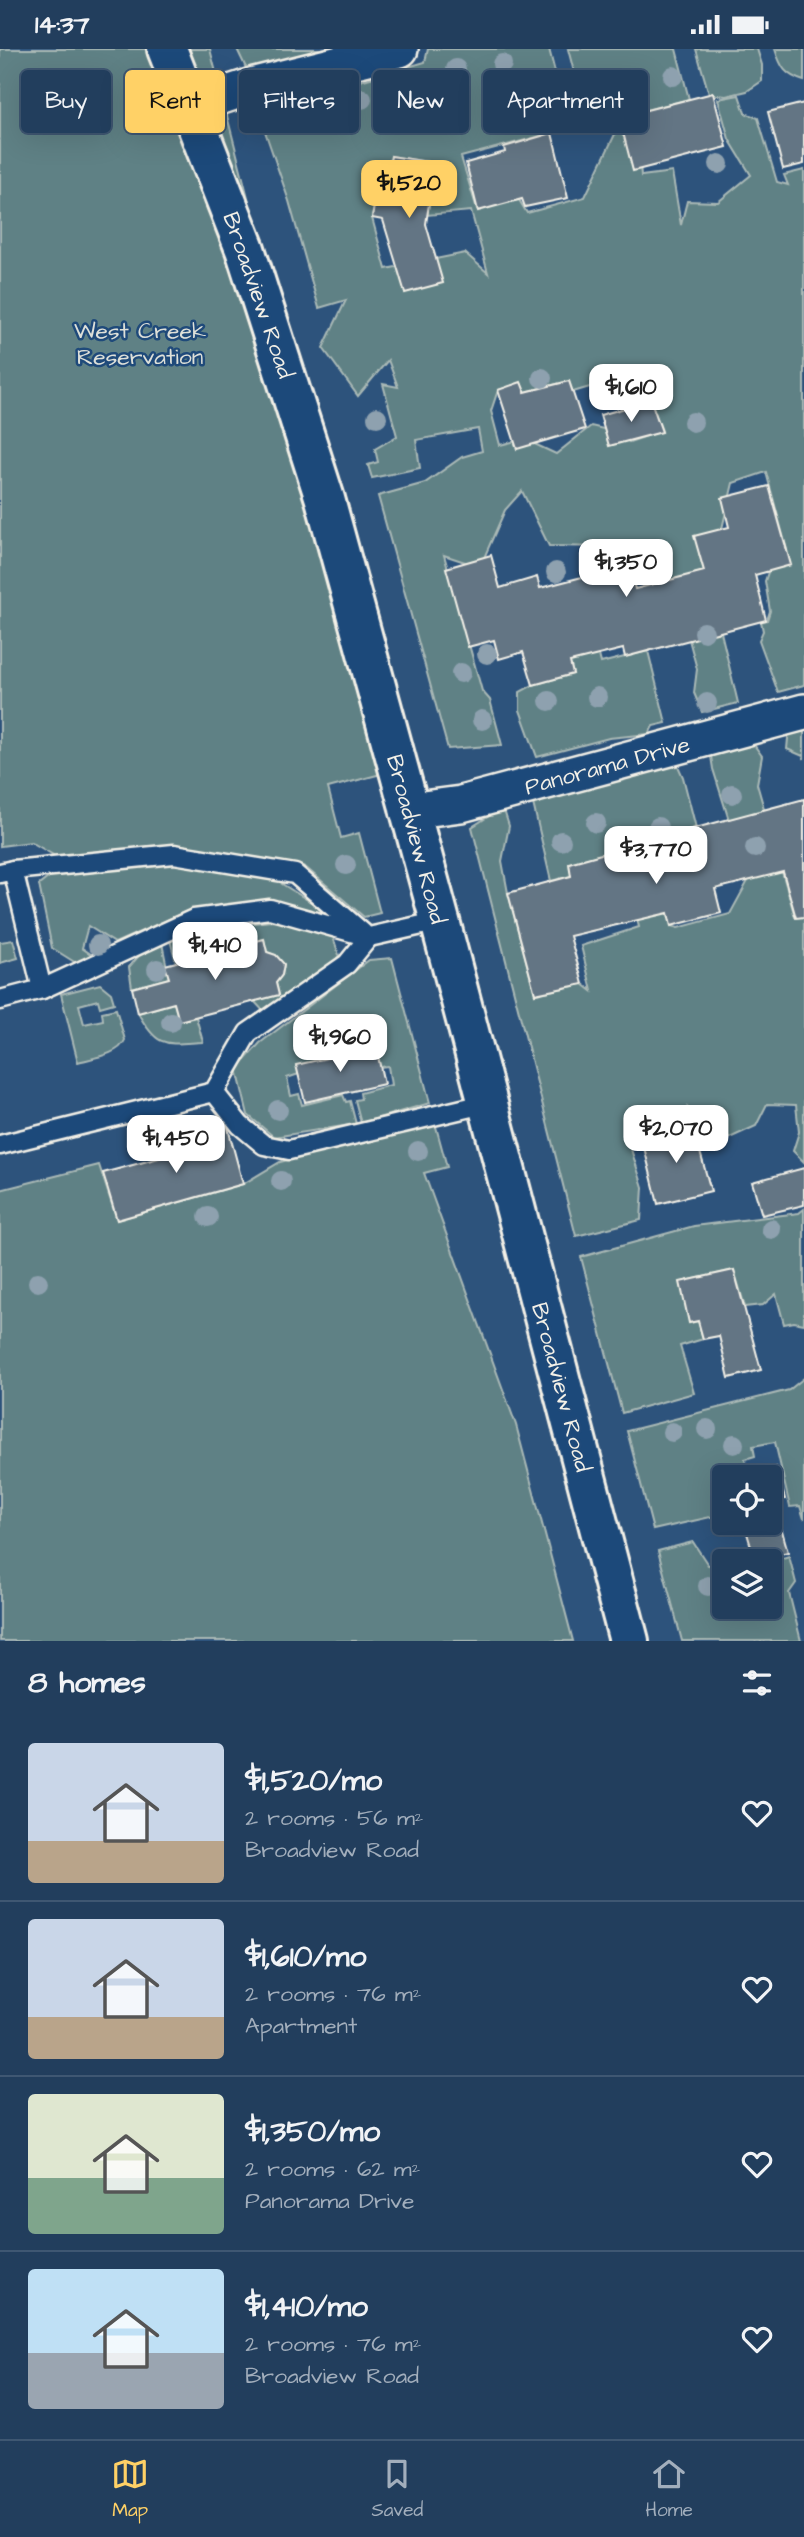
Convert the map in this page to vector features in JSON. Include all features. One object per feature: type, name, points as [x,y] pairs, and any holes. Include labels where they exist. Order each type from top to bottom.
[{"type":"main road","name":"Broadview Road","points":[[167,49],[176,70]]},
{"type":"main road","name":"Broadview Road","points":[[201,133],[246,249],[304,428],[440,921],[629,1641]]},
{"type":"street","points":[[225,94],[400,49]]},
{"type":"street","name":"Panorama Drive","points":[[408,811],[461,804],[804,712]]},
{"type":"lane","points":[[42,989],[7,871],[174,854],[295,874],[369,937]]},
{"type":"lane","points":[[0,1000],[42,989],[194,919],[270,909],[369,937],[440,921]]},
{"type":"lane","points":[[0,1145],[214,1091],[248,1033],[347,964],[369,937]]},
{"type":"lane","points":[[214,1091],[240,1125],[264,1145],[289,1150],[488,1103]]},
{"type":"green space","name":"West Creek Reservation","points":[[0,49],[210,49],[215,70],[125,70],[125,133],[225,133],[225,108],[325,499],[400,769],[328,788],[341,838],[359,833],[380,913],[364,917],[304,866],[282,884],[330,914],[268,901],[187,911],[115,943],[88,926],[82,948],[95,957],[76,963],[52,948],[39,885],[67,863],[31,842],[0,846]]},
{"type":"green space","points":[[237,49],[337,49],[247,70]]},
{"type":"green space","points":[[428,49],[549,49],[554,70],[483,70],[483,133],[552,133],[461,157],[477,209],[519,200],[527,213],[585,197],[616,133],[620,133],[639,151],[641,176],[672,172],[681,225],[687,201],[718,202],[751,175],[729,139],[718,99],[739,95],[745,113],[758,118],[777,182],[788,185],[784,175],[804,170],[804,685],[778,692],[759,640],[763,631],[761,621],[767,620],[770,611],[765,581],[774,555],[787,550],[766,472],[733,483],[719,541],[699,553],[738,703],[702,712],[694,693],[697,669],[674,584],[667,586],[662,570],[632,579],[628,565],[617,559],[608,547],[549,546],[522,491],[505,510],[480,567],[444,555],[482,691],[490,700],[502,745],[448,749],[378,496],[425,483],[462,457],[482,451],[478,429],[416,440],[420,468],[372,478],[368,465],[378,462],[375,449],[397,436],[383,384],[398,387],[388,360],[358,396],[323,348],[346,300],[319,308],[289,201],[266,133],[359,133],[359,81],[373,77],[373,133],[469,133],[469,70],[398,70],[425,62]],"holes":[[[391,156],[435,163],[427,215],[471,211],[488,273],[465,253],[386,269],[372,218],[380,172],[388,172]],[[569,381],[573,392],[600,384],[616,388],[621,410],[651,402],[662,431],[629,442],[620,433],[591,426],[556,454],[524,439],[500,445],[491,411],[498,390],[521,383],[525,392]]]},
{"type":"green space","points":[[568,49],[676,49],[689,99],[648,109],[648,70],[573,70]]},
{"type":"green space","points":[[696,49],[757,49],[762,65],[762,81],[747,91],[726,96],[709,94]]},
{"type":"green space","points":[[775,49],[804,49],[804,81],[785,70]]},
{"type":"green space","points":[[581,585],[601,663],[648,651],[666,723],[653,726],[649,734],[609,738],[537,757],[520,710],[520,692],[533,685],[573,674],[562,635]]},
{"type":"green space","points":[[804,724],[804,759],[787,749],[789,728]]},
{"type":"green space","points":[[749,738],[762,756],[757,784],[795,917],[804,916],[804,1162],[793,1151],[799,1132],[796,1105],[767,1104],[756,1126],[723,1141],[688,1108],[693,1127],[642,1139],[631,1149],[643,1187],[641,1220],[576,1236],[472,827],[503,807],[509,826],[502,861],[535,994],[583,984],[592,991],[581,946],[639,927],[619,850],[569,863],[571,876],[551,881],[532,799],[675,759],[683,777],[696,828],[673,834],[675,844],[652,851],[671,926],[678,928],[730,914],[748,881],[713,769],[710,750]]},
{"type":"green space","points":[[271,921],[298,922],[332,934],[339,955],[332,966],[266,1014],[254,1001],[279,995],[276,983],[282,975],[284,965],[276,955],[267,952],[264,939],[176,962],[170,940],[227,926]]},
{"type":"green space","points":[[13,940],[18,958],[0,963],[0,942]]},
{"type":"green space","points":[[162,943],[169,978],[132,988],[129,967],[144,950]]},
{"type":"green space","points":[[392,958],[430,1103],[361,1123],[355,1100],[361,1099],[360,1093],[391,1085],[388,1066],[380,1067],[376,1048],[287,1078],[291,1096],[299,1094],[302,1105],[343,1095],[346,1102],[350,1101],[356,1124],[274,1137],[248,1115],[237,1069],[260,1043],[369,960]]},
{"type":"green space","points":[[100,984],[111,993],[114,1003],[100,1007],[98,1000],[79,1005],[84,1024],[103,1020],[102,1012],[116,1009],[125,1040],[111,1052],[78,1062],[61,994]]},
{"type":"green space","points":[[174,1003],[179,1021],[196,1017],[203,1042],[171,1043],[157,1039],[138,1013]]},
{"type":"green space","points":[[435,1123],[447,1167],[424,1173],[516,1425],[573,1641],[0,1641],[0,1190],[99,1165],[117,1220],[243,1184],[280,1162]]},
{"type":"green space","points":[[804,1209],[804,1324],[784,1324],[776,1294],[763,1305],[745,1307],[734,1270],[681,1282],[690,1323],[698,1321],[703,1339],[680,1346],[694,1393],[622,1413],[581,1257],[694,1226],[799,1213]]},
{"type":"green space","points":[[804,1378],[804,1519],[800,1506],[790,1507],[775,1442],[753,1446],[755,1456],[745,1459],[746,1465],[712,1465],[712,1517],[653,1530],[627,1431],[789,1390]]},
{"type":"green space","points":[[693,1542],[708,1565],[712,1564],[712,1619],[782,1619],[782,1558],[789,1556],[796,1583],[789,1593],[801,1641],[682,1641],[658,1551]]},
{"type":"building","points":[[713,93],[727,147],[633,171],[623,133],[648,133],[648,110]]},
{"type":"building","points":[[804,103],[804,164],[783,169],[768,112]]},
{"type":"building","points":[[552,133],[568,198],[525,207],[522,199],[478,211],[466,163],[505,152],[504,147]]},
{"type":"building","points":[[391,156],[435,163],[426,224],[443,283],[405,293],[383,220],[372,218],[380,171],[388,172]]},
{"type":"building","points":[[569,381],[585,429],[517,449],[498,390],[521,382],[525,392]]},
{"type":"building","points":[[651,401],[662,432],[609,446],[600,415]]},
{"type":"building","points":[[769,486],[791,565],[755,575],[766,620],[625,657],[623,649],[570,662],[573,674],[533,685],[523,652],[499,659],[494,640],[468,647],[446,568],[491,555],[500,588],[537,577],[540,588],[628,565],[635,589],[704,571],[694,536],[729,527],[722,498]]},
{"type":"building","points":[[804,799],[804,917],[796,918],[783,872],[715,889],[721,913],[671,926],[668,913],[570,936],[583,984],[535,994],[508,893],[571,876],[569,863],[619,849],[622,860],[675,844],[673,834]]},
{"type":"building","points":[[264,939],[267,952],[276,955],[284,964],[282,975],[276,983],[279,995],[179,1021],[174,1003],[138,1013],[132,988],[169,978],[165,965]]},
{"type":"building","points":[[376,1047],[384,1084],[305,1102],[296,1065]]},
{"type":"building","points":[[225,1124],[243,1184],[117,1220],[103,1173],[196,1148],[191,1132]]},
{"type":"building","points":[[693,1127],[711,1191],[658,1204],[642,1139]]},
{"type":"building","points":[[804,1168],[804,1205],[762,1215],[752,1182]]},
{"type":"building","points":[[734,1270],[761,1370],[729,1378],[719,1336],[703,1339],[698,1321],[689,1323],[680,1282]]},
{"type":"building","points":[[782,1531],[788,1552],[782,1553],[782,1549],[752,1549],[748,1535],[782,1535]]}]
